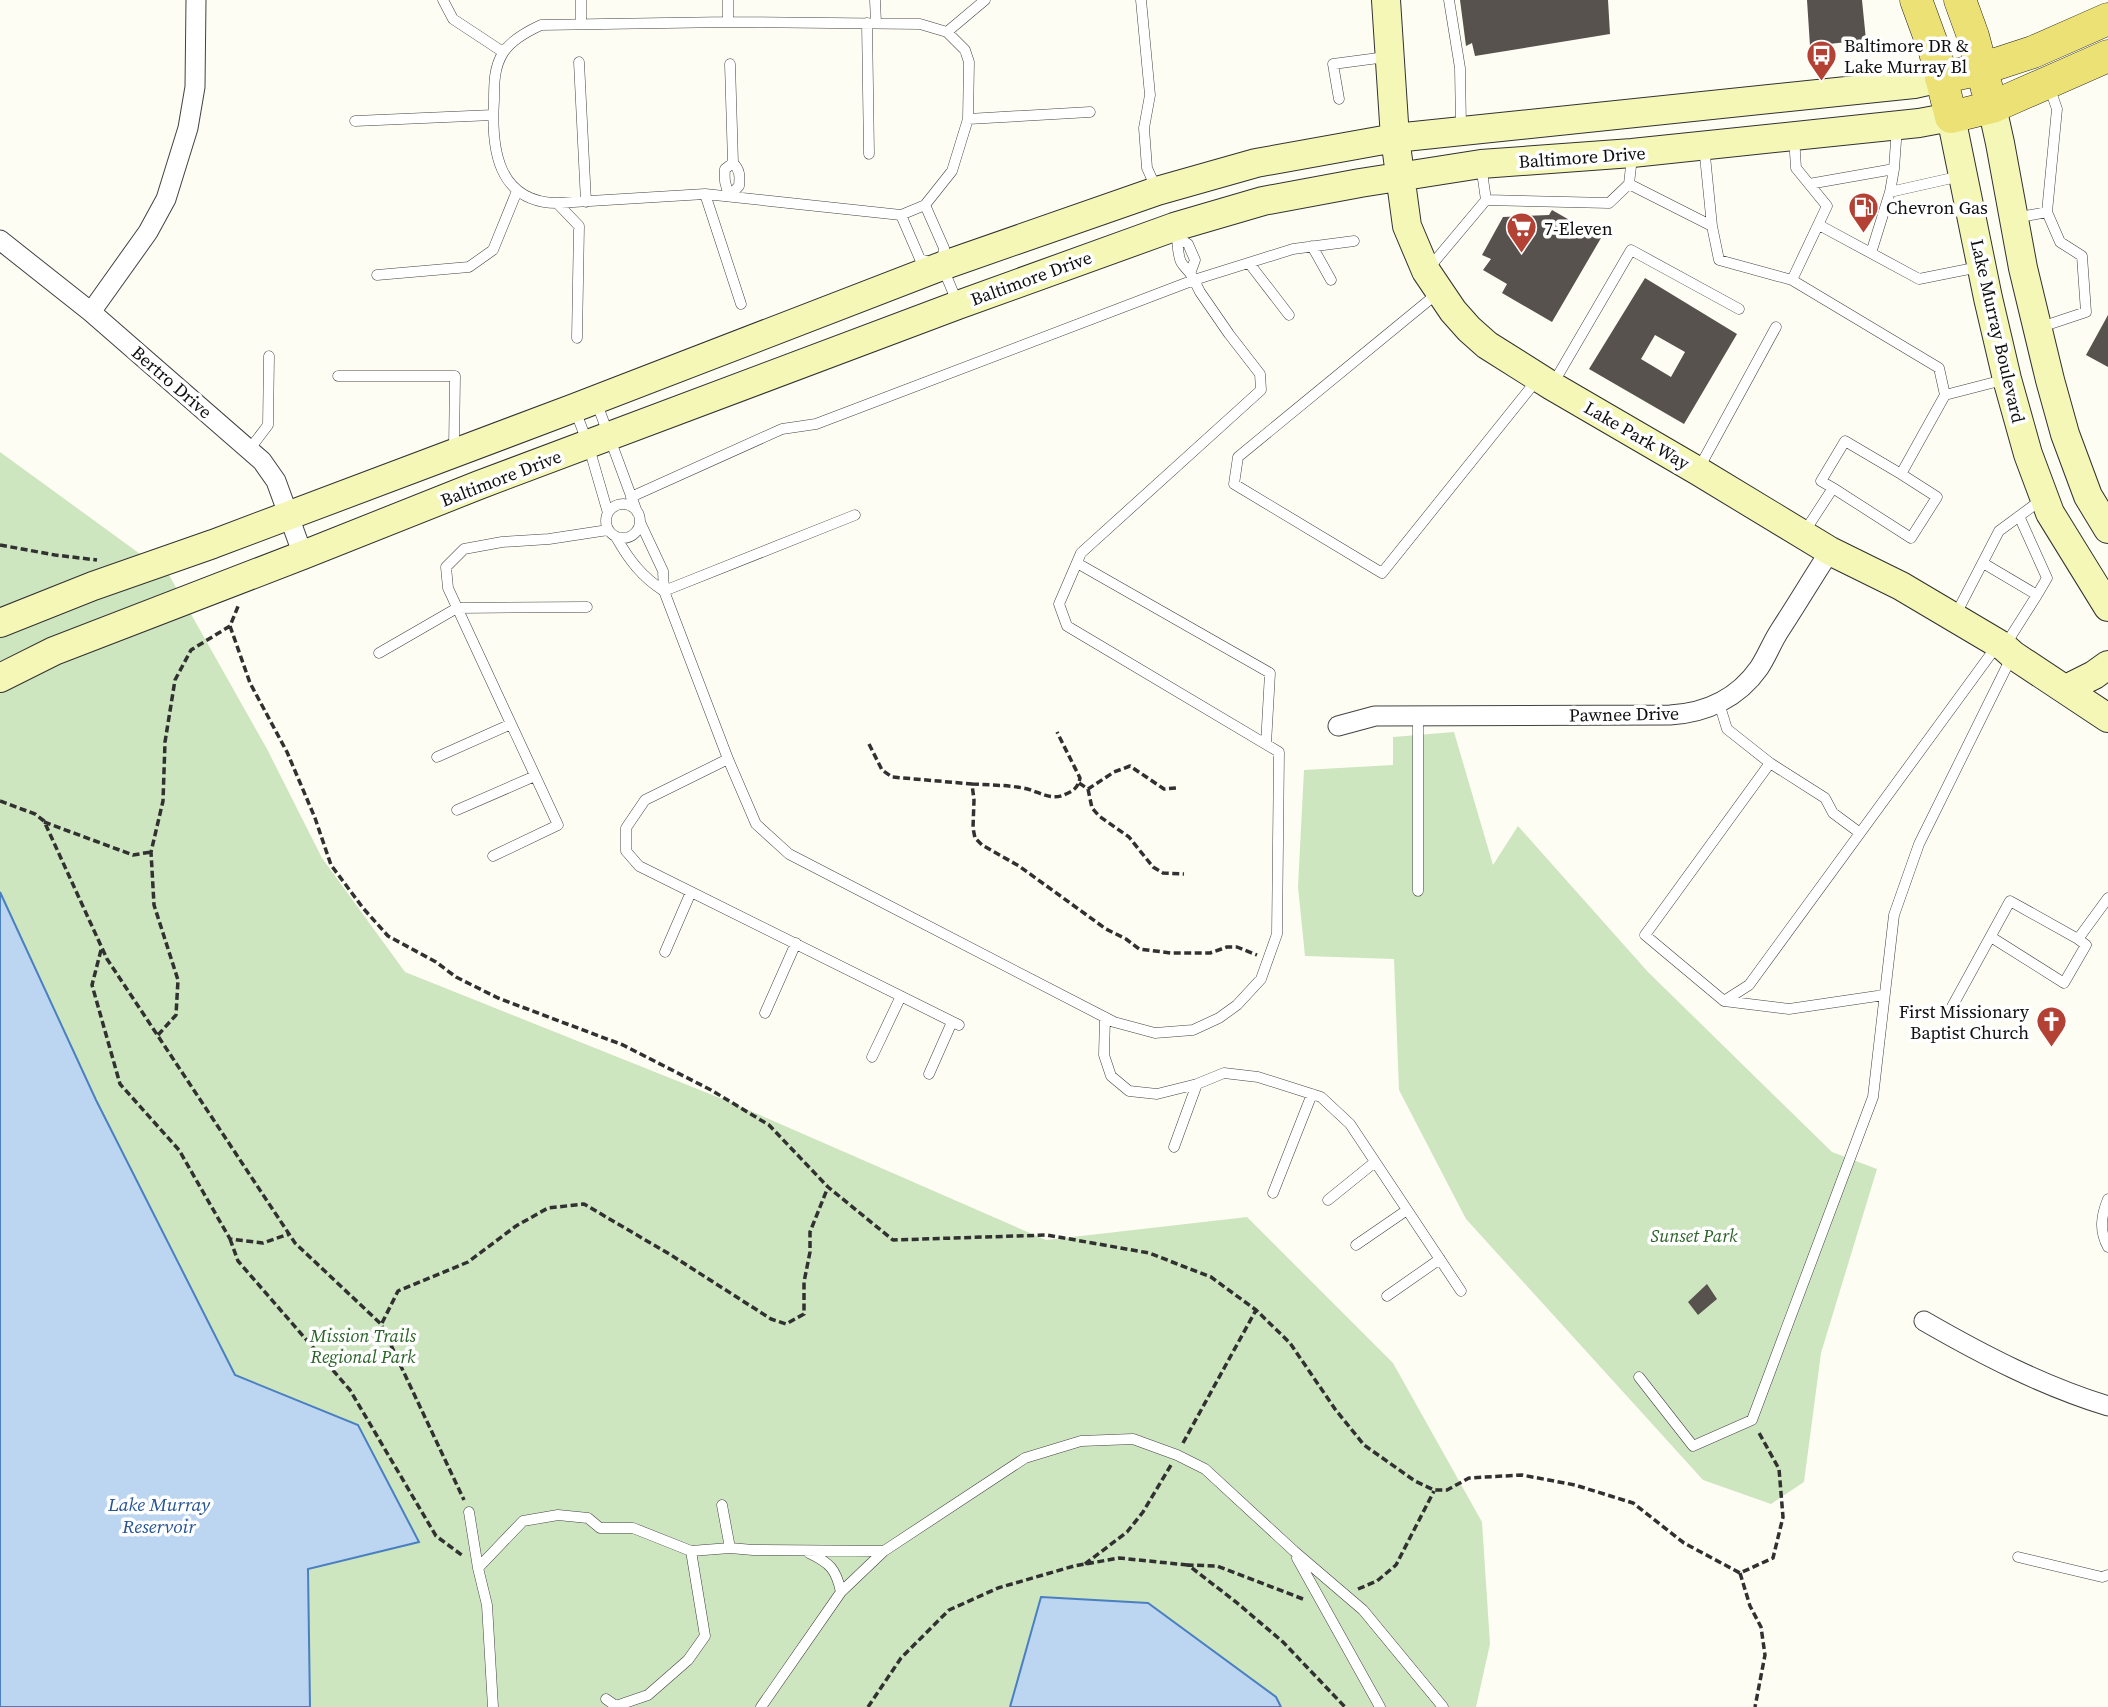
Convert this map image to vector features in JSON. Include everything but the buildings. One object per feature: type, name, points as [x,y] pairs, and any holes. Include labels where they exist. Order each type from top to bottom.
[{"type":"main road","name":"Lake Park Way","points":[[1386,0],[1395,138],[1407,226],[1433,282],[1469,329],[1487,345],[1545,382],[1830,551],[1900,586],[2005,649],[2108,719]]},
{"type":"main road","name":"Lake Murray Boulevard","points":[[1916,0],[1935,52],[2007,379],[2028,454],[2050,513],[2108,607]]},
{"type":"main road","points":[[1960,0],[1973,36],[1992,107],[2023,268],[2065,434],[2088,496],[2107,527]]},
{"type":"main road","name":"Baltimore Drive","points":[[0,623],[585,404],[942,266],[1157,191],[1256,163],[1395,138],[1914,84],[1981,69],[2033,52],[2108,19]]},
{"type":"main road","name":"Baltimore Drive","points":[[0,678],[54,651],[479,485],[958,305],[1263,201],[1480,164],[1704,146],[1898,126],[1951,117],[1992,107],[2108,57]]},
{"type":"main road","points":[[1157,191],[1176,232]]},
{"type":"main road","points":[[2066,689],[2108,666]]},
{"type":"street","points":[[91,312],[148,232],[166,199],[188,128],[195,87],[196,0]]},
{"type":"street","name":"Bertro Drive","points":[[0,240],[91,312],[262,461],[276,481],[303,555]]},
{"type":"street","name":"Pawnee Drive","points":[[1338,726],[1375,716],[1670,715],[1698,711],[1737,692],[1757,671],[1830,551]]},
{"type":"street","points":[[1924,1321],[2006,1366],[2108,1406]]},
{"type":"lane","points":[[443,0],[453,19],[503,52]]},
{"type":"lane","points":[[581,0],[581,24]]},
{"type":"lane","points":[[727,22],[728,0]]},
{"type":"lane","points":[[869,154],[871,23],[875,0]]},
{"type":"lane","points":[[947,32],[985,0]]},
{"type":"lane","points":[[1141,0],[1150,95],[1144,128],[1147,168],[1157,191]]},
{"type":"lane","points":[[1449,0],[1460,68],[1461,131]]},
{"type":"lane","points":[[727,22],[920,24],[947,32],[965,50],[969,62],[968,120],[952,171],[925,205],[901,215],[705,194],[539,203],[517,191],[505,177],[496,153],[493,115],[495,74],[503,52],[525,33],[541,25],[727,22]]},
{"type":"lane","points":[[1339,99],[1333,64],[1390,57]]},
{"type":"lane","points":[[579,62],[586,202]]},
{"type":"lane","points":[[730,65],[733,163],[739,169],[739,186],[730,195]]},
{"type":"lane","points":[[2038,328],[2086,313],[2082,256],[2060,242],[2047,212],[2057,109],[2048,83]]},
{"type":"lane","points":[[968,120],[1090,112]]},
{"type":"lane","points":[[355,121],[493,115]]},
{"type":"lane","points":[[1871,253],[1890,192],[1898,126]]},
{"type":"lane","points":[[1792,280],[1827,206],[1796,168],[1794,136]]},
{"type":"lane","points":[[1704,146],[1712,226],[1719,260],[1792,280],[1939,368],[1945,395],[1901,474]]},
{"type":"lane","points":[[1486,200],[1609,203],[1629,184],[1632,153]]},
{"type":"lane","points":[[1480,164],[1486,200],[1433,282],[1238,457],[1234,484],[1382,572],[1545,382],[1631,250],[1739,309]]},
{"type":"lane","points":[[1809,184],[1894,169]]},
{"type":"lane","points":[[1890,192],[1964,176]]},
{"type":"lane","points":[[1629,184],[1712,226]]},
{"type":"lane","points":[[376,275],[469,267],[493,250],[517,191]]},
{"type":"lane","points":[[705,194],[741,304]]},
{"type":"lane","points":[[557,203],[579,226],[577,338]]},
{"type":"lane","points":[[925,205],[944,248],[942,266],[958,305]]},
{"type":"lane","points":[[2014,218],[2047,212]]},
{"type":"lane","points":[[901,215],[920,259],[942,266]]},
{"type":"lane","points":[[1819,225],[1919,279],[1981,266]]},
{"type":"lane","points":[[585,404],[598,441],[631,497],[663,571],[664,591],[728,760],[756,824],[789,854],[1114,1022],[1155,1033],[1193,1030],[1219,1018],[1237,1005],[1261,979],[1278,934],[1279,752],[1067,626],[1059,604],[1082,553],[1261,390],[1260,374],[1229,334],[1182,264],[1177,250],[1176,232]]},
{"type":"lane","points":[[631,497],[782,429],[816,424],[1192,276],[1249,263],[1293,249],[1354,241]]},
{"type":"lane","points":[[1312,246],[1331,280]]},
{"type":"lane","points":[[1249,263],[1289,316]]},
{"type":"lane","points":[[1698,471],[1776,327]]},
{"type":"lane","points":[[249,450],[268,425],[270,356]]},
{"type":"lane","points":[[338,376],[455,376],[454,452]]},
{"type":"lane","points":[[1945,395],[2007,379]]},
{"type":"lane","points":[[585,404],[598,441],[608,513],[606,519],[628,558],[646,579],[664,591]]},
{"type":"lane","points":[[1845,441],[1901,474],[1937,497],[1911,538],[1821,481],[1845,441]]},
{"type":"lane","points":[[1802,534],[1833,488]]},
{"type":"lane","points":[[1954,618],[2000,531],[2044,498]]},
{"type":"lane","points":[[608,513],[622,504],[633,507],[637,512]]},
{"type":"lane","points":[[664,591],[855,515]]},
{"type":"lane","points":[[1639,1377],[1693,1446],[1752,1420],[1873,1097],[1894,915],[1919,844],[2005,649],[2047,578],[2019,516]]},
{"type":"lane","points":[[493,856],[558,825],[448,588],[446,566],[464,549],[502,542],[612,533],[627,538],[639,528],[640,523]]},
{"type":"lane","points":[[1983,562],[2037,595]]},
{"type":"lane","points":[[1077,563],[1270,673],[1266,744]]},
{"type":"lane","points":[[379,653],[457,608],[587,607]]},
{"type":"lane","points":[[1724,1001],[1749,985],[1860,833],[2005,649]]},
{"type":"lane","points":[[1719,703],[1727,729],[1770,763],[1825,797],[1833,813],[1860,833]]},
{"type":"lane","points":[[1418,717],[1418,891]]},
{"type":"lane","points":[[437,757],[511,723]]},
{"type":"lane","points":[[728,760],[645,800],[626,828],[626,851],[639,866],[956,1024],[929,1074]]},
{"type":"lane","points":[[1770,763],[1645,936],[1724,1001],[1789,1009],[1884,995]]},
{"type":"lane","points":[[457,810],[535,776]]},
{"type":"lane","points":[[665,952],[691,892]]},
{"type":"lane","points":[[2078,939],[2108,898]]},
{"type":"lane","points":[[1948,1014],[1990,937],[2010,901],[2085,945],[2064,983],[1990,937]]},
{"type":"lane","points":[[765,1013],[796,943]]},
{"type":"lane","points":[[872,1057],[901,996]]},
{"type":"lane","points":[[1105,1017],[1104,1055],[1111,1076],[1129,1091],[1157,1094],[1197,1084],[1224,1073],[1258,1077],[1321,1097],[1350,1124],[1461,1291]]},
{"type":"lane","points":[[1174,1147],[1197,1084]]},
{"type":"lane","points":[[1273,1193],[1312,1094]]},
{"type":"lane","points":[[1328,1200],[1375,1162]]},
{"type":"lane","points":[[2108,1199],[2101,1228],[2108,1247]]},
{"type":"lane","points":[[1356,1245],[1407,1210]]},
{"type":"lane","points":[[1387,1296],[1440,1259]]},
{"type":"lane","points":[[761,1707],[841,1592],[884,1551],[1026,1458],[1081,1441],[1133,1439],[1177,1455],[1205,1469],[1363,1610],[1443,1707]]},
{"type":"lane","points":[[722,1505],[730,1548]]},
{"type":"lane","points":[[470,1512],[486,1605],[493,1707]]},
{"type":"lane","points":[[478,1568],[523,1521],[558,1514],[588,1518],[600,1528],[633,1528],[691,1550],[730,1548],[884,1551]]},
{"type":"lane","points":[[606,1699],[616,1706],[648,1695],[688,1660],[705,1636],[691,1550]]},
{"type":"lane","points":[[806,1551],[824,1560],[838,1575],[841,1592]]},
{"type":"lane","points":[[1294,1551],[1380,1707]]},
{"type":"lane","points":[[2018,1557],[2102,1577],[2108,1575]]},
{"type":"path","points":[[0,545],[98,560],[117,577]]},
{"type":"path","points":[[158,1035],[176,1015],[178,980],[154,905],[151,852],[163,802],[165,742],[175,680],[191,650],[230,626],[240,604]]},
{"type":"path","points":[[230,626],[250,683],[287,751],[331,865],[388,936],[436,962],[456,977],[498,998],[623,1045],[711,1090],[769,1125],[828,1187],[893,1240],[1047,1235],[1149,1253],[1211,1277],[1256,1310],[1290,1343],[1335,1409],[1364,1445],[1415,1481],[1434,1490],[1447,1490],[1469,1478],[1522,1475],[1575,1485],[1633,1503],[1684,1543],[1740,1573],[1760,1627],[1765,1656],[1755,1707]]},
{"type":"path","points":[[869,744],[882,771],[891,777],[1025,788],[1058,798],[1077,788],[1080,778],[1056,732]]},
{"type":"path","points":[[1088,789],[1114,772],[1130,766],[1164,789],[1177,788]]},
{"type":"path","points":[[1079,783],[1088,789],[1092,808],[1099,816],[1129,837],[1153,867],[1163,873],[1184,874]]},
{"type":"path","points":[[972,784],[973,828],[975,838],[982,845],[1019,866],[1106,929],[1139,949],[1171,953],[1210,953],[1227,947],[1237,947],[1268,960]]},
{"type":"path","points":[[0,801],[133,855],[151,852]]},
{"type":"path","points":[[44,821],[107,959],[295,1243],[381,1324],[470,1512]]},
{"type":"path","points":[[102,948],[92,985],[120,1084],[178,1150],[230,1239],[238,1261],[350,1390],[436,1536],[478,1568]]},
{"type":"path","points":[[381,1324],[398,1291],[468,1262],[516,1226],[548,1208],[584,1204],[671,1255],[771,1319],[786,1324],[804,1314],[804,1282],[810,1252],[810,1232],[828,1187]]},
{"type":"path","points":[[230,1239],[263,1243],[289,1234]]},
{"type":"path","points":[[1740,1573],[1773,1558],[1783,1517],[1779,1469],[1752,1420]]},
{"type":"path","points":[[1344,1593],[1377,1581],[1396,1565],[1434,1490]]},
{"type":"path","points":[[868,1707],[901,1658],[949,1610],[998,1588],[1074,1566],[1119,1558],[1217,1566],[1310,1602],[1320,1599]]},
{"type":"path","points":[[1188,1565],[1283,1642],[1345,1707]]},
{"type":"green space","name":"Mission Trails Regional Park","points":[[0,452],[169,575],[267,749],[322,858],[405,972],[730,1102],[1046,1240],[1247,1217],[1393,1363],[1482,1522],[1490,1644],[1476,1707],[0,1707]]},
{"type":"green space","name":"Sunset Park","points":[[1454,732],[1493,865],[1518,826],[1648,972],[1832,1152],[1877,1169],[1821,1353],[1804,1482],[1771,1504],[1703,1480],[1466,1219],[1399,1090],[1394,959],[1305,956],[1298,887],[1304,770],[1393,765],[1393,737]]},
{"type":"water","name":"Lake Murray Reservoir","points":[[0,892],[96,1100],[235,1375],[358,1425],[419,1542],[308,1569],[310,1707],[0,1707]]},
{"type":"water","points":[[1041,1597],[1148,1603],[1276,1697],[1281,1707],[1010,1707]]},
{"type":"place","name":"Baltimore DR & Lake Murray Bl","points":[[1821,82]]},
{"type":"place","name":"Chevron Gas","points":[[1863,234]]},
{"type":"place","name":"7-Eleven","points":[[1521,255]]},
{"type":"place","name":"First Missionary Baptist Church","points":[[2052,1048]]}]
